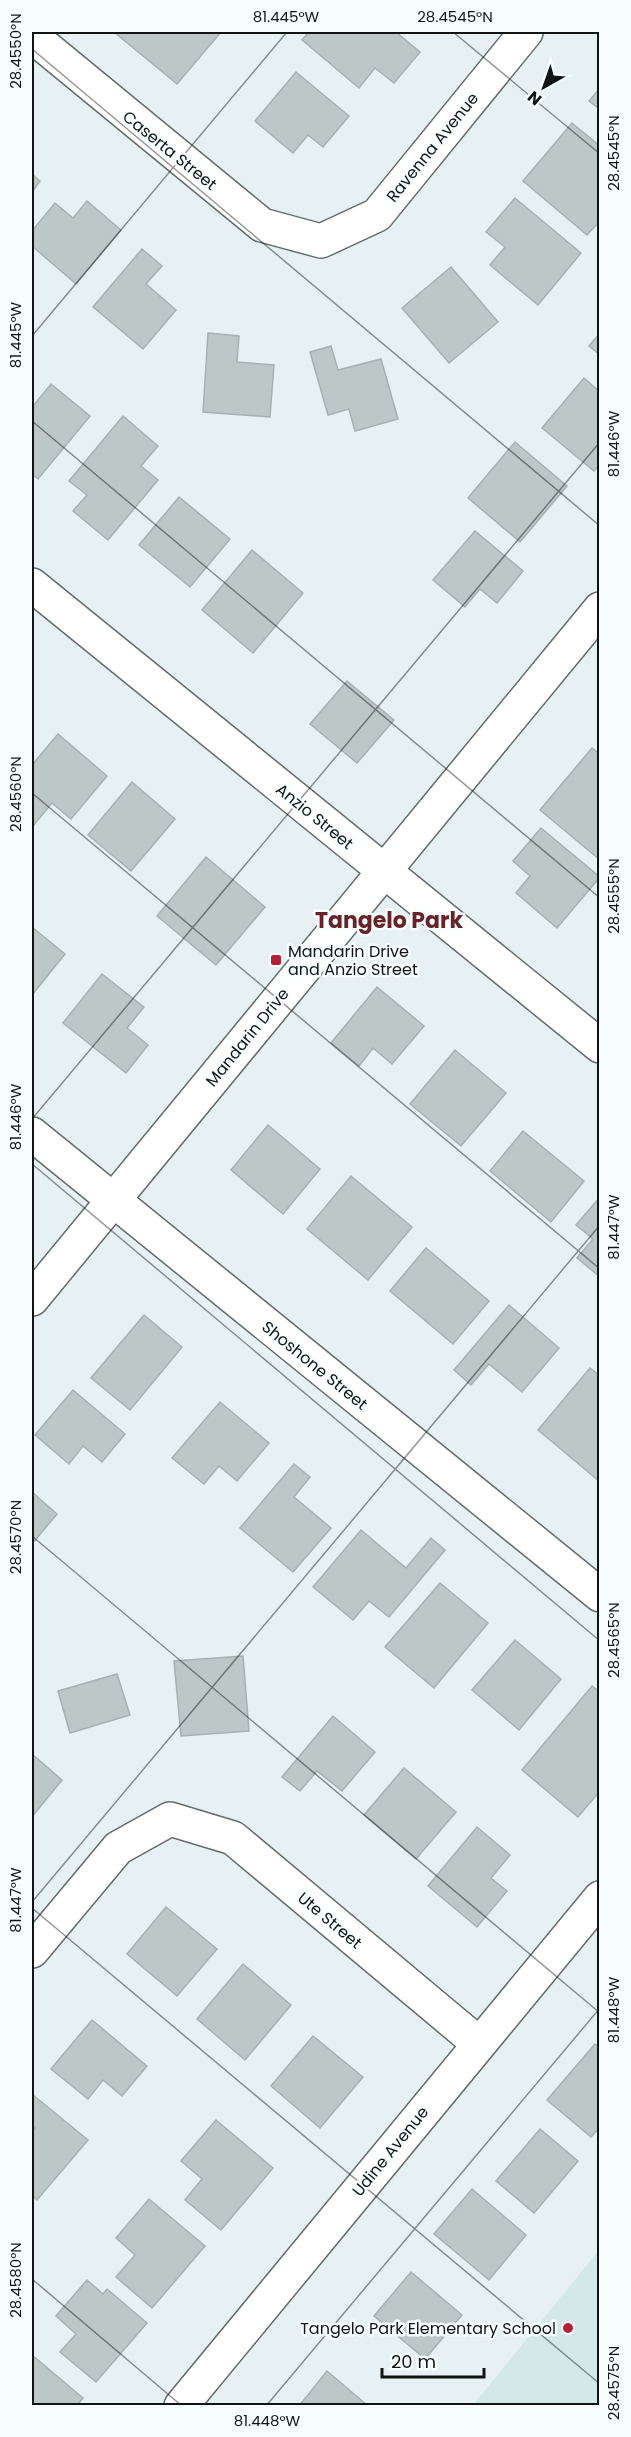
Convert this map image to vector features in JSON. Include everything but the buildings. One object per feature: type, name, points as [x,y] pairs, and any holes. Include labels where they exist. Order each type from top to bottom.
[{"type":"street","name":"Ravenna Avenue","points":[[321,241],[377,215],[526,32]]},
{"type":"street","name":"Caserta Street","points":[[32,36],[262,225],[321,241]]},
{"type":"street","name":"Anzio Street","points":[[32,585],[600,1047]]},
{"type":"street","name":"Mandarin Drive","points":[[32,1299],[600,609]]},
{"type":"street","name":"Shoshone Street","points":[[32,1134],[600,1595]]},
{"type":"street","name":"Ute Street","points":[[34,1944],[118,1848],[170,1819],[233,1838],[478,2043]]},
{"type":"street","name":"Udine Avenue","points":[[181,2406],[478,2043],[600,1898]]},
{"type":"shaded area","name":"Tangelo Park Elementary School","points":[[599,2250],[599,2405],[473,2405]]},
{"type":"place","name":"Mandarin Drive and Anzio Street","points":[[276,960]]},
{"type":"place","name":"Tangelo Park Elementary School","points":[[568,2328]]},
{"type":"district","name":"Tangelo Park","points":[[389,920]]}]
